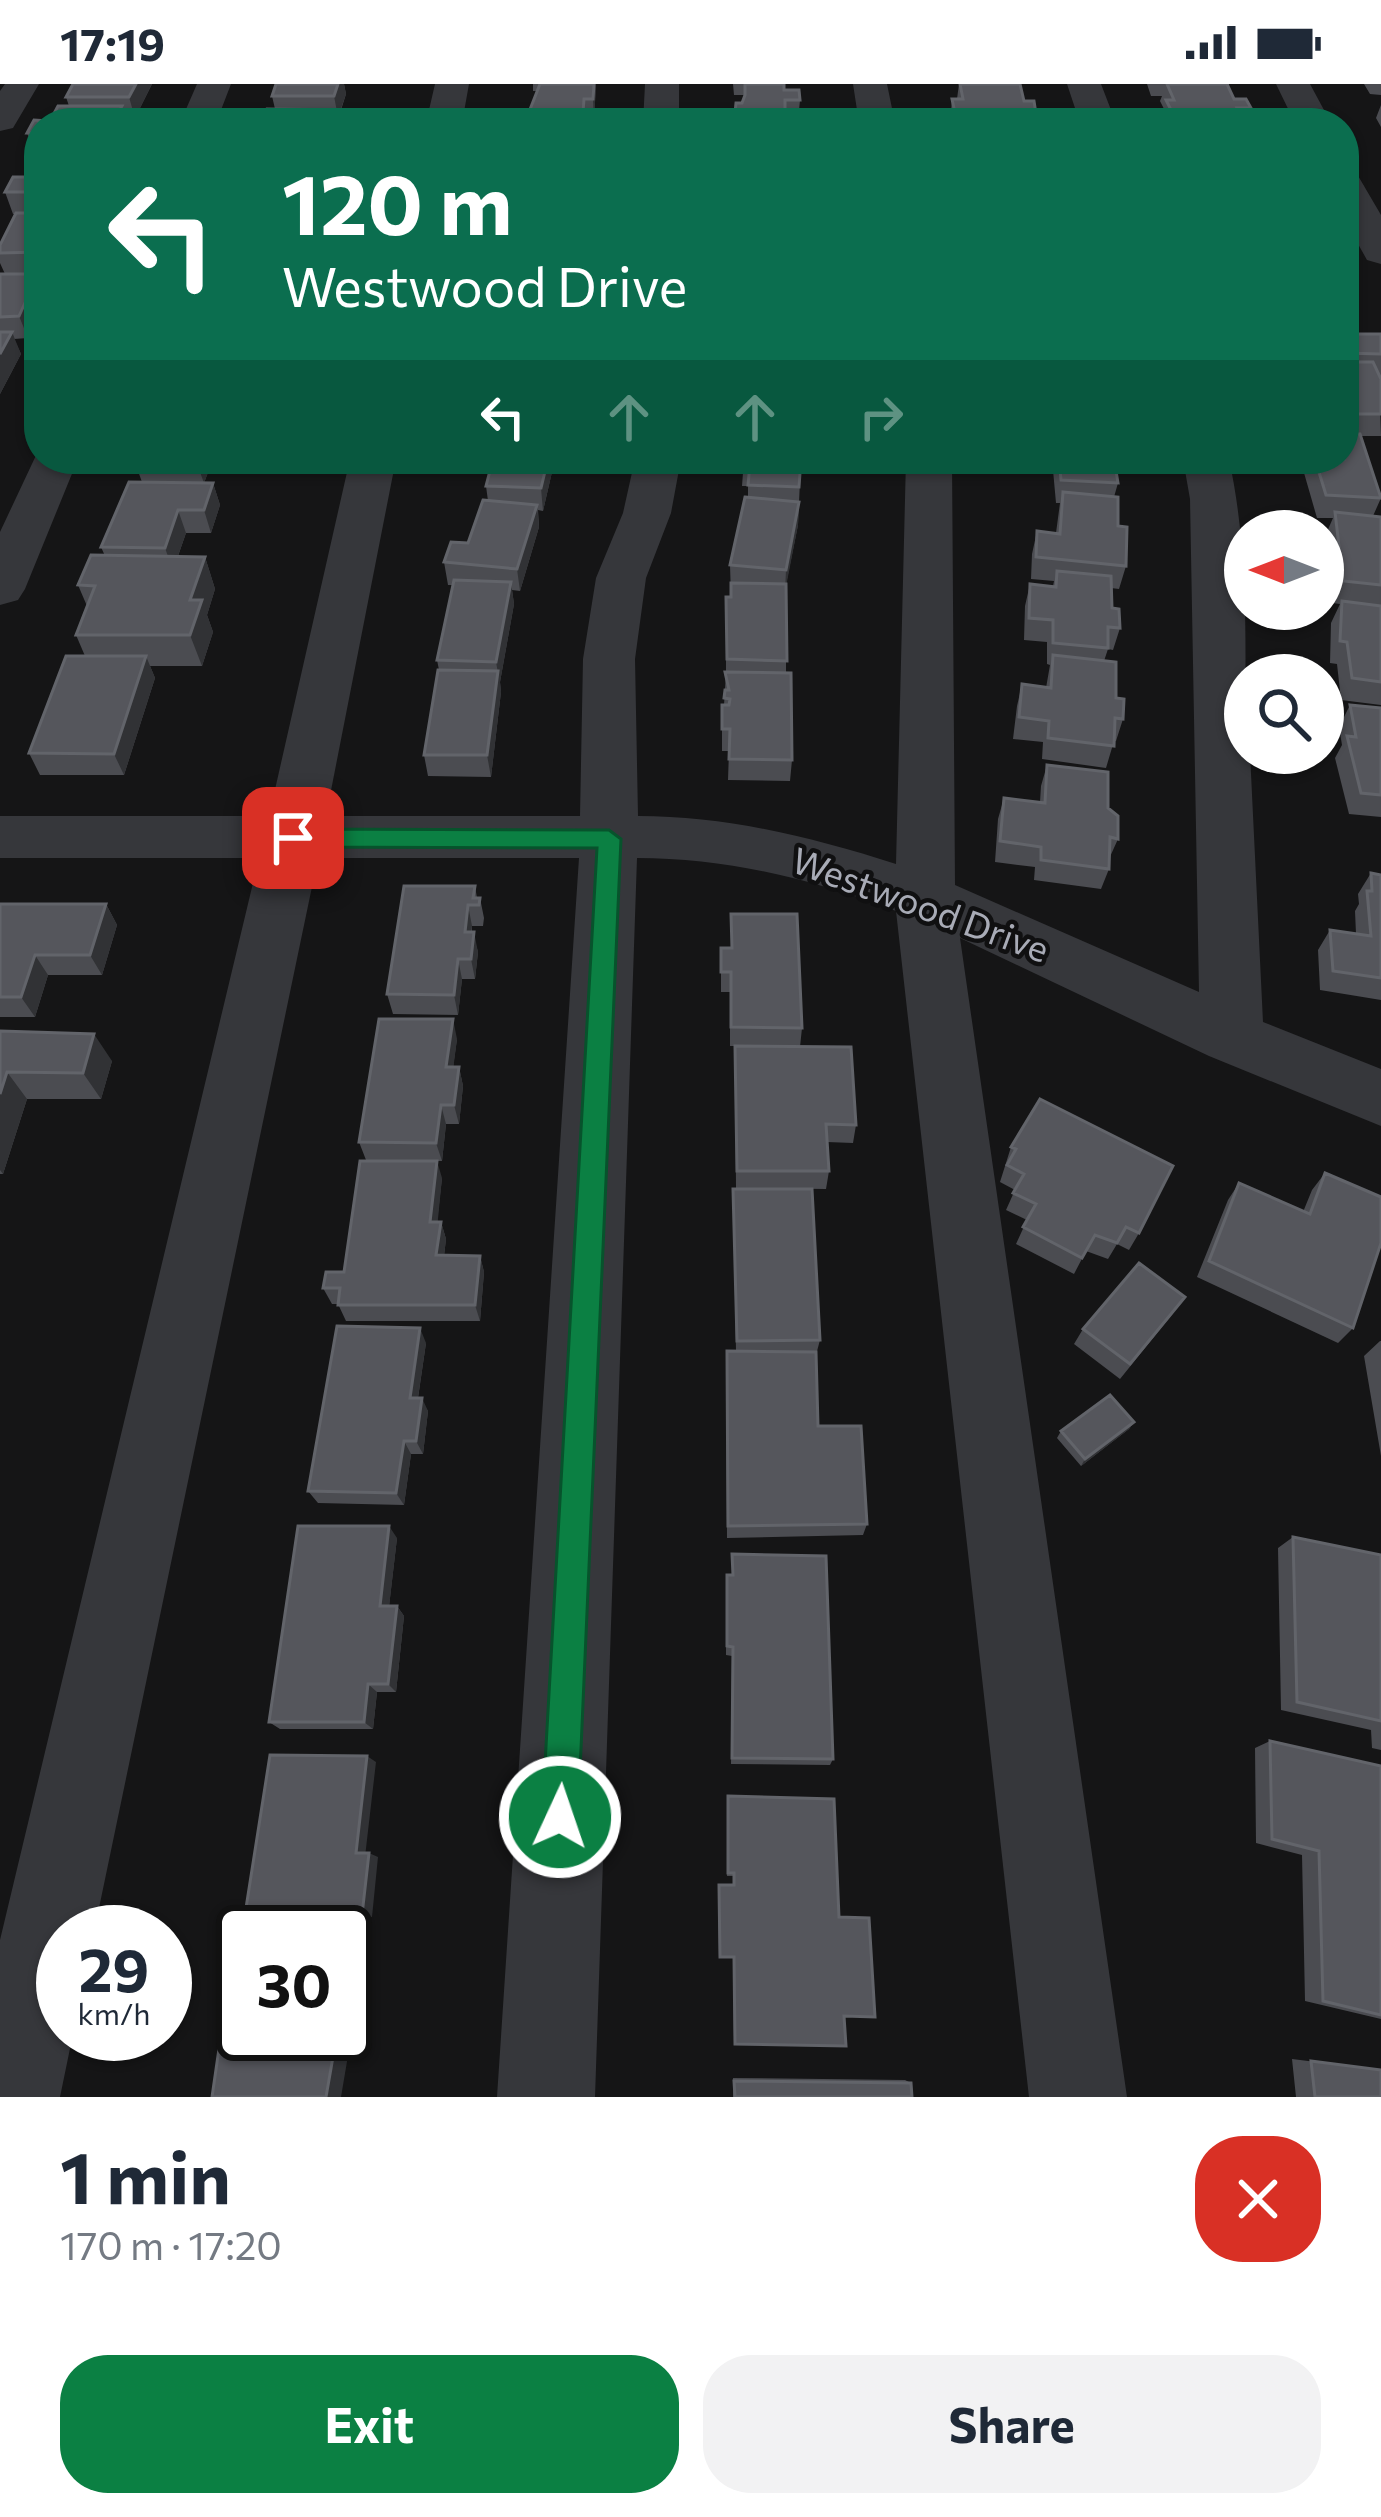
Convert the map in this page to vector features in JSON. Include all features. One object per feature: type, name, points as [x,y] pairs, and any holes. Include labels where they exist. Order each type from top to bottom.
[{"type":"street","points":[[0,120],[22,84]]},
{"type":"street","points":[[1359,210],[1381,252]]},
{"type":"street","points":[[0,589],[49,474]]},
{"type":"street","points":[[10,2097],[293,838],[370,474]]},
{"type":"street","points":[[546,2097],[609,839],[609,659],[621,578],[647,513],[655,474]]},
{"type":"street","points":[[929,474],[925,900],[1078,2097]]},
{"type":"street","points":[[1209,474],[1214,500],[1232,1037]]},
{"type":"street","name":"Westwood Drive","points":[[0,837],[691,837],[752,844],[825,861],[1039,944],[1232,1037],[1381,1098]]},
{"type":"building","points":[[73,84],[136,84],[129,97],[66,97]]},
{"type":"building","points":[[276,84],[338,84],[334,96],[272,96]]},
{"type":"building","points":[[540,84],[594,84],[593,99],[584,99],[583,108],[531,108]]},
{"type":"building","points":[[745,84],[784,84],[784,90],[799,90],[800,100],[785,100],[785,108],[736,108],[745,95]]},
{"type":"building","points":[[960,84],[1020,84],[1024,101],[1034,101],[1035,108],[954,108],[952,99],[963,99]]},
{"type":"building","points":[[1167,84],[1227,84],[1234,99],[1246,99],[1251,108],[1170,108],[1166,100],[1174,100]]},
{"type":"building","points":[[58,106],[122,106],[121,108]]},
{"type":"building","points":[[13,177],[24,177],[24,192],[5,192]]},
{"type":"building","points":[[16,213],[24,213],[24,252],[0,253]]},
{"type":"building","points":[[0,274],[24,274],[24,305],[19,316],[0,317]]},
{"type":"building","points":[[0,332],[12,332],[0,354]]},
{"type":"building","points":[[1359,334],[1381,334],[1381,354],[1359,353]]},
{"type":"building","points":[[1359,362],[1373,362],[1381,379],[1381,414],[1359,414]]},
{"type":"building","points":[[1360,434],[1381,498],[1326,495],[1320,474],[1359,474]]},
{"type":"building","points":[[489,474],[544,474],[541,488],[486,486]]},
{"type":"building","points":[[749,474],[800,474],[799,487],[748,485]]},
{"type":"building","points":[[1060,474],[1116,474],[1118,483],[1061,480]]},
{"type":"building","points":[[129,482],[213,483],[204,510],[178,510],[165,548],[101,547]]},
{"type":"building","points":[[1063,492],[1118,497],[1118,526],[1127,527],[1126,566],[1036,557],[1037,531],[1060,534]]},
{"type":"building","points":[[745,497],[799,502],[786,570],[730,565]]},
{"type":"building","points":[[483,500],[537,505],[517,569],[444,562],[451,542],[468,543]]},
{"type":"building","points":[[1344,513],[1381,517],[1381,585],[1344,581]]},
{"type":"building","points":[[91,555],[205,557],[190,600],[202,600],[190,635],[76,635],[95,586],[78,585]]},
{"type":"building","points":[[1057,571],[1111,576],[1112,608],[1119,609],[1120,628],[1108,627],[1108,648],[1053,643],[1053,620],[1029,618],[1030,584],[1056,587]]},
{"type":"building","points":[[454,580],[511,582],[496,662],[437,660]]},
{"type":"building","points":[[731,583],[786,584],[787,661],[727,659],[726,597],[731,597]]},
{"type":"building","points":[[1344,601],[1381,606],[1381,682],[1352,678],[1347,642],[1340,641]]},
{"type":"building","points":[[1053,655],[1116,662],[1116,698],[1124,699],[1123,719],[1115,718],[1114,746],[1048,738],[1049,721],[1019,717],[1022,684],[1051,688]]},
{"type":"building","points":[[66,656],[146,656],[114,754],[29,753]]},
{"type":"building","points":[[438,670],[498,671],[487,755],[424,755]]},
{"type":"building","points":[[725,672],[791,673],[792,760],[729,759],[730,729],[722,729],[722,705],[729,705],[730,699],[724,698],[729,690]]},
{"type":"building","points":[[1350,705],[1381,708],[1381,795],[1361,793],[1347,736],[1356,737]]},
{"type":"building","points":[[1047,765],[1108,772],[1108,808],[1118,816],[1118,839],[1110,837],[1109,869],[1041,860],[1041,847],[1000,841],[1004,798],[1045,803]]},
{"type":"building","points":[[1371,873],[1381,875],[1381,978],[1333,971],[1330,930],[1371,936],[1367,891],[1372,891]]},
{"type":"building","points":[[404,886],[475,886],[473,898],[480,898],[479,905],[468,905],[465,932],[474,932],[471,959],[458,959],[454,995],[387,994]]},
{"type":"building","points":[[0,904],[106,904],[90,955],[35,955],[21,997],[0,997]]},
{"type":"building","points":[[731,914],[797,914],[802,1028],[731,1027],[731,972],[721,972],[721,948],[732,948]]},
{"type":"building","points":[[379,1019],[453,1019],[446,1067],[459,1067],[454,1105],[441,1105],[436,1143],[359,1142]]},
{"type":"building","points":[[0,1031],[94,1034],[83,1073],[7,1072],[0,1094]]},
{"type":"building","points":[[735,1046],[851,1047],[856,1125],[826,1124],[829,1171],[737,1171]]},
{"type":"building","points":[[1040,1099],[1173,1166],[1139,1233],[1126,1227],[1117,1243],[1095,1235],[1082,1258],[1023,1227],[1036,1204],[1013,1193],[1024,1174],[1007,1165],[1016,1149],[1011,1147]]},
{"type":"building","points":[[360,1161],[437,1161],[430,1222],[441,1222],[436,1255],[480,1256],[475,1305],[338,1305],[340,1288],[323,1288],[326,1272],[344,1272]]},
{"type":"building","points":[[1325,1173],[1381,1197],[1381,1243],[1353,1328],[1209,1261],[1239,1183],[1310,1214]]},
{"type":"building","points":[[733,1189],[812,1189],[820,1340],[737,1341]]},
{"type":"building","points":[[1139,1263],[1185,1297],[1130,1364],[1083,1329]]},
{"type":"building","points":[[337,1326],[420,1328],[410,1398],[422,1398],[416,1441],[404,1441],[396,1493],[308,1491]]},
{"type":"building","points":[[727,1351],[816,1352],[818,1426],[861,1426],[867,1524],[728,1526]]},
{"type":"building","points":[[1110,1395],[1134,1422],[1085,1459],[1061,1431]]},
{"type":"building","points":[[298,1526],[389,1526],[380,1606],[397,1606],[388,1684],[368,1684],[364,1722],[269,1722]]},
{"type":"building","points":[[1293,1537],[1381,1555],[1381,1721],[1297,1702]]},
{"type":"building","points":[[732,1554],[826,1556],[833,1759],[732,1758],[733,1647],[727,1646],[727,1575],[733,1575]]},
{"type":"building","points":[[1270,1741],[1381,1766],[1381,2015],[1323,2001],[1319,1851],[1272,1839]]},
{"type":"building","points":[[270,1755],[367,1756],[356,1853],[369,1853],[363,1905],[246,1905]]},
{"type":"building","points":[[728,1796],[834,1799],[839,1917],[869,1918],[875,2017],[844,2016],[846,2046],[735,2044],[734,1957],[720,1957],[719,1885],[734,1885],[734,1873],[728,1873]]},
{"type":"building","points":[[217,2061],[332,2061],[326,2097],[212,2097]]},
{"type":"building","points":[[1311,2061],[1381,2070],[1381,2097],[1315,2097]]},
{"type":"building","points":[[734,2081],[911,2083],[912,2097],[735,2097]]},
{"type":"route","points":[[293,838],[609,839],[560,1817]]}]
